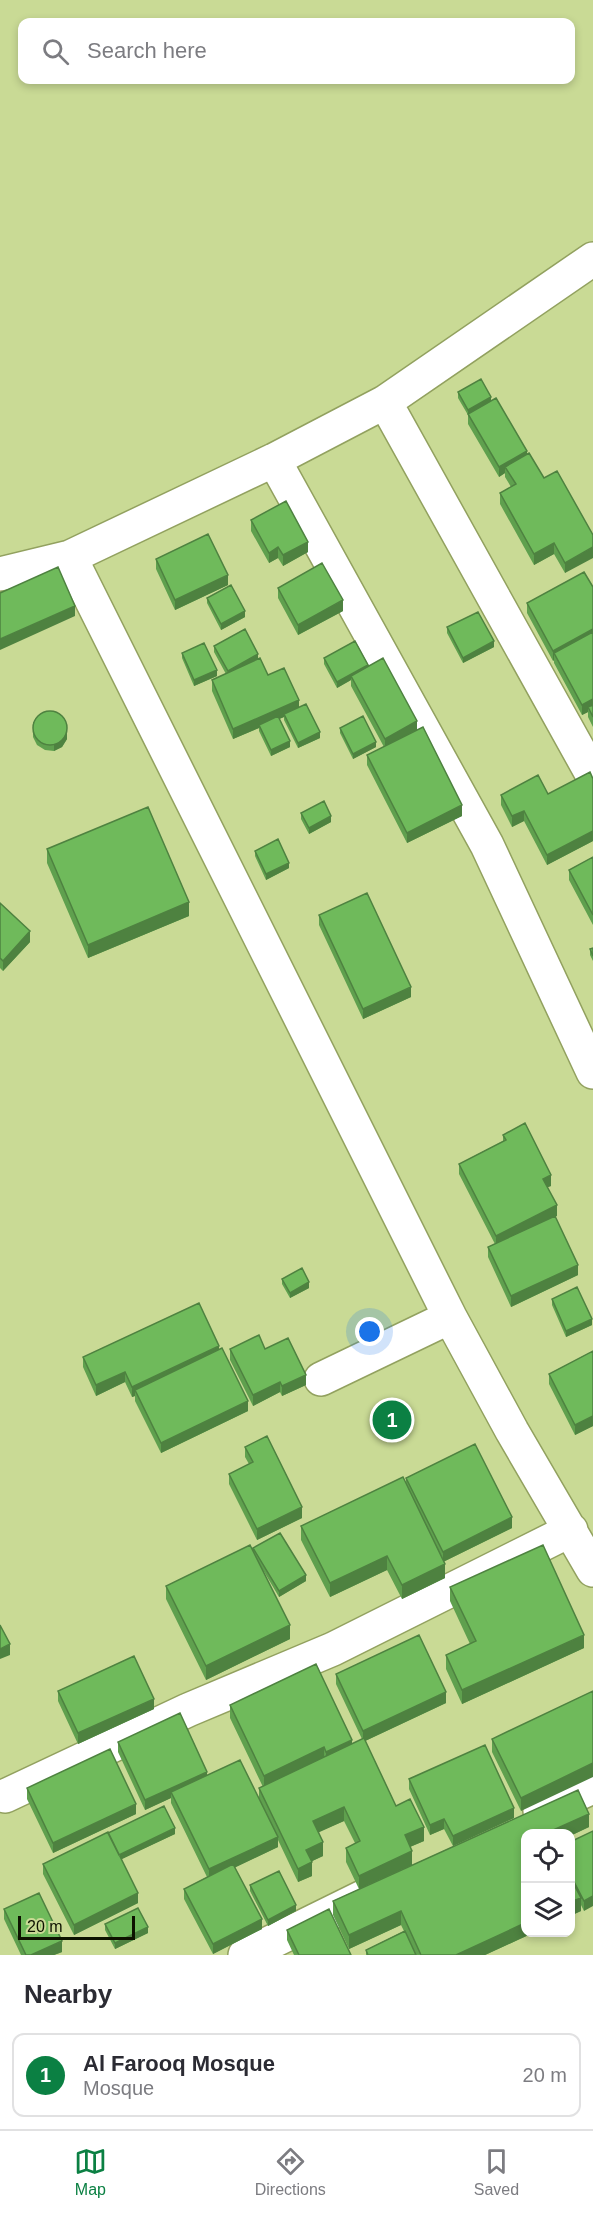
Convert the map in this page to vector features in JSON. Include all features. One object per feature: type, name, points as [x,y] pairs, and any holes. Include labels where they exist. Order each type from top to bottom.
[{"type":"street","points":[[0,574],[70,557],[274,460],[385,402],[593,259]]},
{"type":"street","points":[[385,402],[593,776]]},
{"type":"street","points":[[274,460],[487,845],[593,1072]]},
{"type":"street","points":[[70,557],[450,1317],[512,1431],[593,1570]]},
{"type":"street","points":[[321,1379],[450,1317]]},
{"type":"street","points":[[5,1797],[188,1710],[333,1649],[571,1530]]},
{"type":"street","points":[[510,1825],[593,1787]]},
{"type":"street","points":[[245,1955],[404,1876]]},
{"type":"building","points":[[481,379],[491,397],[468,410],[458,392]]},
{"type":"building","points":[[496,398],[527,451],[499,467],[468,414]]},
{"type":"building","points":[[529,453],[544,478],[557,471],[593,535],[593,547],[565,563],[554,543],[534,554],[500,493],[516,484],[505,467]]},
{"type":"building","points":[[286,501],[308,542],[283,555],[278,547],[269,553],[251,520]]},
{"type":"building","points":[[208,534],[228,575],[175,600],[156,559]]},
{"type":"building","points":[[322,563],[343,600],[298,625],[278,588]]},
{"type":"building","points":[[58,567],[75,606],[0,639],[0,593]]},
{"type":"building","points":[[584,572],[593,587],[593,629],[553,651],[527,603]]},
{"type":"building","points":[[231,585],[245,611],[221,624],[207,598]]},
{"type":"building","points":[[478,612],[494,641],[463,658],[447,627]]},
{"type":"building","points":[[245,629],[258,654],[228,671],[214,646]]},
{"type":"building","points":[[593,632],[593,699],[582,705],[554,653]]},
{"type":"building","points":[[355,641],[368,665],[337,682],[324,658]]},
{"type":"building","points":[[204,643],[217,670],[194,680],[182,653]]},
{"type":"building","points":[[260,658],[268,675],[284,668],[299,700],[233,729],[212,680]]},
{"type":"building","points":[[383,658],[417,721],[385,739],[351,676]]},
{"type":"building","points":[[306,704],[320,732],[298,743],[284,714]]},
{"type":"building","points":[[593,705],[593,717],[588,707]]},
{"type":"building","points":[[50,711],[62,716],[67,728],[62,740],[50,745],[38,740],[33,728],[38,716]]},
{"type":"building","points":[[278,716],[290,741],[271,750],[259,725]]},
{"type":"building","points":[[363,716],[376,742],[353,754],[340,728]]},
{"type":"building","points":[[423,727],[462,805],[407,833],[367,755]]},
{"type":"building","points":[[590,772],[593,779],[593,831],[547,855],[524,811],[512,816],[501,795],[538,775],[548,794]]},
{"type":"building","points":[[324,801],[331,816],[309,828],[301,813]]},
{"type":"building","points":[[148,807],[189,902],[88,945],[47,849]]},
{"type":"building","points":[[278,839],[289,863],[266,874],[255,851]]},
{"type":"building","points":[[593,857],[593,915],[569,870]]},
{"type":"building","points":[[367,893],[411,987],[363,1009],[319,915]]},
{"type":"building","points":[[0,903],[30,931],[3,961],[0,958]]},
{"type":"building","points":[[525,1123],[551,1175],[543,1179],[557,1205],[496,1236],[459,1164],[506,1140],[503,1135]]},
{"type":"building","points":[[555,1216],[578,1265],[511,1296],[488,1247]]},
{"type":"building","points":[[302,1268],[309,1282],[290,1293],[282,1279]]},
{"type":"building","points":[[577,1287],[592,1319],[566,1331],[552,1299]]},
{"type":"building","points":[[199,1303],[219,1346],[132,1387],[125,1372],[96,1385],[83,1357]]},
{"type":"building","points":[[259,1335],[265,1349],[288,1338],[306,1375],[282,1386],[280,1382],[253,1395],[230,1349]]},
{"type":"building","points":[[222,1348],[248,1401],[161,1443],[135,1390]]},
{"type":"building","points":[[593,1351],[593,1416],[575,1425],[549,1374]]},
{"type":"building","points":[[267,1436],[302,1507],[257,1529],[229,1474],[253,1462],[245,1447]]},
{"type":"building","points":[[475,1444],[512,1517],[443,1552],[406,1478]]},
{"type":"building","points":[[403,1477],[445,1564],[402,1585],[387,1556],[330,1583],[301,1526]]},
{"type":"building","points":[[280,1533],[306,1575],[279,1591],[253,1548]]},
{"type":"building","points":[[250,1545],[290,1625],[206,1666],[166,1586]]},
{"type":"building","points":[[543,1545],[584,1635],[462,1690],[446,1655],[476,1641],[450,1587]]},
{"type":"building","points":[[0,1625],[10,1644],[0,1649]]},
{"type":"building","points":[[419,1635],[446,1692],[363,1731],[336,1674]]},
{"type":"building","points":[[134,1656],[154,1699],[78,1733],[58,1691]]},
{"type":"building","points":[[316,1664],[352,1740],[326,1752],[324,1747],[264,1776],[230,1705]]},
{"type":"building","points":[[593,1691],[593,1763],[521,1798],[492,1739]]},
{"type":"building","points":[[180,1713],[207,1772],[145,1800],[118,1742]]},
{"type":"building","points":[[364,1738],[396,1806],[410,1799],[424,1827],[405,1835],[412,1851],[359,1876],[346,1848],[360,1841],[344,1807],[313,1821],[323,1842],[306,1850],[312,1862],[298,1869],[259,1788]]},
{"type":"building","points":[[485,1745],[514,1808],[453,1836],[444,1819],[430,1825],[409,1779]]},
{"type":"building","points":[[110,1749],[136,1804],[53,1843],[27,1788]]},
{"type":"building","points":[[240,1760],[278,1837],[209,1869],[171,1792]]},
{"type":"building","points":[[578,1790],[589,1814],[555,1829],[521,1829],[521,1925],[456,1955],[421,1955],[401,1911],[349,1935],[333,1901]]},
{"type":"building","points":[[164,1806],[175,1828],[119,1855],[108,1833]]},
{"type":"building","points":[[593,1831],[593,1896],[584,1901],[575,1884],[575,1840]]},
{"type":"building","points":[[108,1832],[138,1893],[74,1925],[43,1864]]},
{"type":"building","points":[[233,1864],[262,1919],[213,1944],[184,1889]]},
{"type":"building","points":[[279,1871],[296,1905],[268,1920],[250,1885]]},
{"type":"building","points":[[575,1887],[581,1898],[575,1900]]},
{"type":"building","points":[[39,1893],[62,1941],[31,1955],[26,1955],[4,1909]]},
{"type":"building","points":[[138,1908],[148,1927],[115,1943],[105,1924]]},
{"type":"building","points":[[329,1909],[351,1955],[299,1955],[287,1930]]},
{"type":"building","points":[[405,1931],[416,1955],[368,1955],[366,1950]]},
{"type":"place","name":"Al Farooq Mosque","points":[[392,1420]]}]
